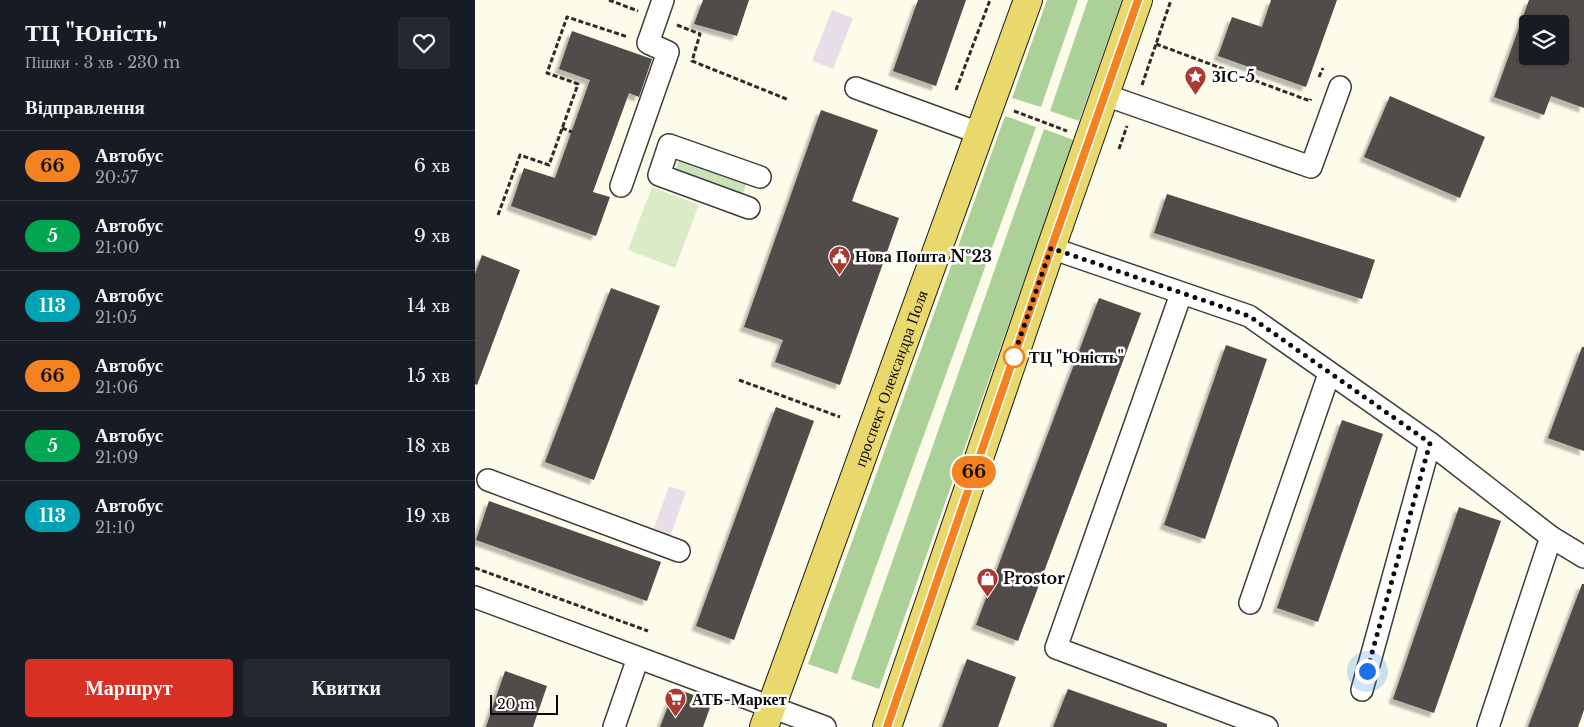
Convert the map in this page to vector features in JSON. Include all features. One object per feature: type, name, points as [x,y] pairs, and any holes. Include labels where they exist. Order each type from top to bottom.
[{"type":"main road","name":"проспект Олександра Поля","points":[[767,717],[1028,0]]},
{"type":"main road","points":[[887,727],[1138,0]]},
{"type":"street","points":[[621,186],[668,52],[647,43],[660,9]]},
{"type":"street","points":[[1105,95],[1311,167],[1340,87]]},
{"type":"street","points":[[856,88],[979,133]]},
{"type":"street","points":[[749,208],[659,175],[669,145],[761,177]]},
{"type":"street","points":[[1051,248],[1249,316],[1329,374],[1430,443],[1551,537],[1584,557]]},
{"type":"street","points":[[1181,294],[1056,648],[1267,727]]},
{"type":"street","points":[[1250,603],[1329,374]]},
{"type":"street","points":[[1362,690],[1430,443]]},
{"type":"street","points":[[488,480],[679,551]]},
{"type":"street","points":[[1488,727],[1551,537]]},
{"type":"street","points":[[475,597],[638,658],[767,717],[825,727]]},
{"type":"street","points":[[613,727],[638,658]]},
{"type":"path","points":[[609,0],[660,9],[701,34],[692,61],[789,100]]},
{"type":"path","points":[[957,90],[990,0]]},
{"type":"path","points":[[1119,149],[1171,0]]},
{"type":"path","points":[[498,214],[519,155],[549,165],[562,128],[577,84],[547,73],[567,17],[647,43]]},
{"type":"path","points":[[1156,44],[1310,101],[1313,93]]},
{"type":"path","points":[[1316,84],[1323,68]]},
{"type":"path","points":[[1013,111],[1075,134]]},
{"type":"path","points":[[562,128],[572,132]]},
{"type":"path","points":[[739,380],[840,417]]},
{"type":"path","points":[[475,568],[648,631]]},
{"type":"shaded area","points":[[832,10],[853,18],[833,69],[812,61]]},
{"type":"shaded area","points":[[669,486],[686,492],[670,537],[653,531]]},
{"type":"green space","points":[[1047,0],[1078,0],[1041,107],[1012,98]]},
{"type":"green space","points":[[1088,0],[1122,0],[1079,121],[1050,111]]},
{"type":"green space","points":[[1005,116],[1036,127],[837,674],[808,664]]},
{"type":"green space","points":[[1044,129],[1074,140],[879,689],[851,679]]},
{"type":"green space","points":[[680,158],[747,182],[742,196],[675,172]]},
{"type":"green space","points":[[652,187],[699,205],[675,268],[628,250]]},
{"type":"building","points":[[703,0],[749,0],[737,36],[694,24]]},
{"type":"building","points":[[918,0],[966,0],[936,86],[893,71]]},
{"type":"building","points":[[1271,0],[1337,0],[1306,87],[1218,56],[1232,17],[1262,27]]},
{"type":"building","points":[[1529,0],[1584,0],[1584,108],[1551,96],[1544,115],[1494,97],[1519,28],[1519,65],[1569,65],[1569,15],[1524,15]]},
{"type":"building","points":[[572,31],[652,59],[639,97],[629,93],[593,192],[610,197],[596,236],[511,206],[524,168],[555,178],[590,80],[559,69]]},
{"type":"building","points":[[1390,96],[1485,137],[1460,198],[1364,157]]},
{"type":"building","points":[[821,110],[878,130],[852,201],[899,218],[840,385],[775,362],[783,340],[744,327]]},
{"type":"building","points":[[1167,194],[1375,260],[1362,299],[1154,233]]},
{"type":"building","points":[[482,255],[520,270],[477,385],[475,384],[475,274]]},
{"type":"building","points":[[611,288],[660,306],[594,480],[545,462]]},
{"type":"building","points":[[1099,298],[1141,313],[1018,641],[976,625]]},
{"type":"building","points":[[1226,345],[1267,359],[1205,539],[1164,525]]},
{"type":"building","points":[[1582,347],[1584,347],[1584,451],[1548,438]]},
{"type":"building","points":[[776,407],[814,421],[734,640],[696,626]]},
{"type":"building","points":[[1342,420],[1383,434],[1318,622],[1277,608]]},
{"type":"building","points":[[489,501],[661,562],[647,601],[476,540]]},
{"type":"building","points":[[1459,507],[1501,521],[1434,713],[1393,699]]},
{"type":"building","points":[[1582,584],[1584,584],[1584,710],[1578,727],[1528,727]]},
{"type":"building","points":[[967,659],[1016,677],[998,727],[942,727]]},
{"type":"building","points":[[505,671],[547,686],[533,727],[486,727]]},
{"type":"building","points":[[675,688],[712,702],[703,727],[660,727]]},
{"type":"building","points":[[1068,689],[1167,724],[1167,727],[1053,727]]},
{"type":"bus line","name":"66","points":[[887,727],[1138,0]]},
{"type":"place","name":"ЗІС-5","points":[[1196,95]]},
{"type":"place","name":"Нова Пошта №23","points":[[839,275]]},
{"type":"place","name":"ТЦ \"Юність\"","points":[[1014,357]]},
{"type":"place","name":"Prostor","points":[[987,597]]},
{"type":"place","name":"АТБ-Маркет","points":[[676,718]]},
{"type":"route","points":[[1014,357],[1051,248],[1249,316],[1329,374],[1430,443],[1367,671]]}]
